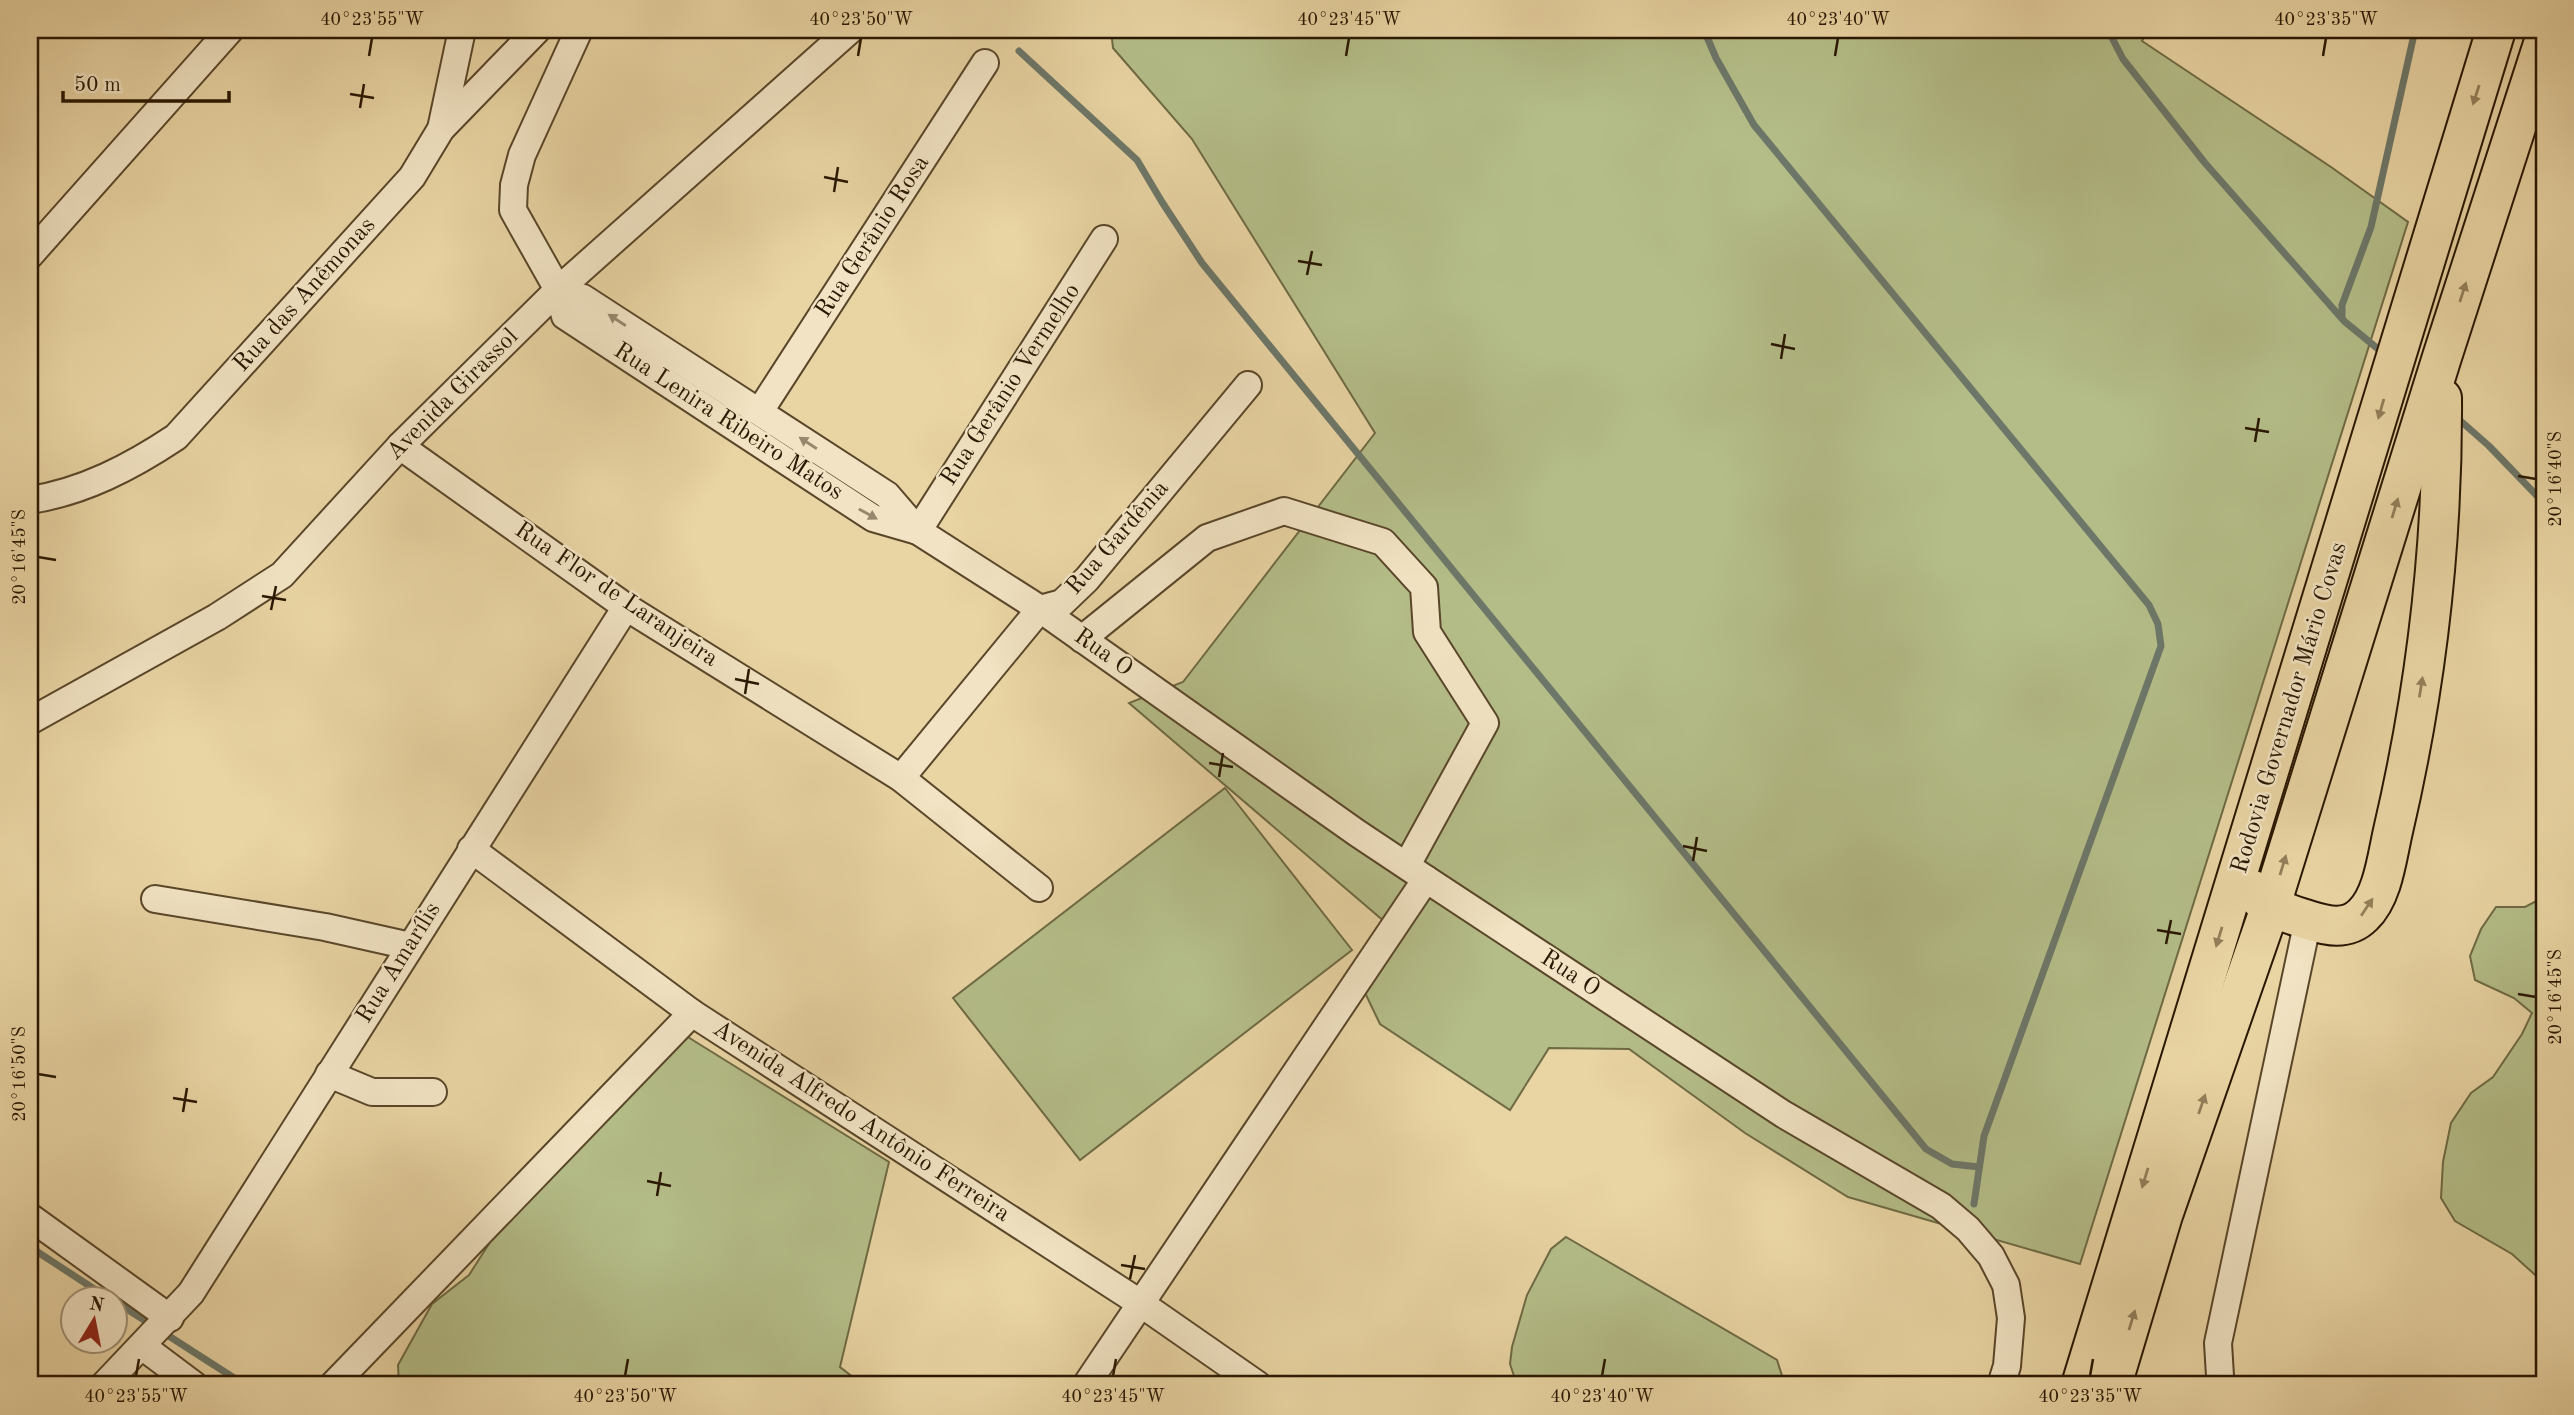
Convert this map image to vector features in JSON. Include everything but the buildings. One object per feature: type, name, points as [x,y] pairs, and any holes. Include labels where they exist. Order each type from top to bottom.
[{"type":"highway","name":"Rodovia Governador Mário Covas","points":[[2081,1385],[2496,30]]},
{"type":"highway","name":"Rodovia Governador Mário Covas","points":[[2112,1385],[2163,1215],[2271,905],[2544,41]]},
{"type":"highway","points":[[2362,474],[2362,534],[2252,880],[2256,896],[2271,905],[2308,920],[2336,927],[2355,922],[2364,915],[2383,874],[2413,733],[2433,592],[2442,448],[2442,357]]},
{"type":"street","points":[[30,255],[230,30]]},
{"type":"street","points":[[441,129],[462,30]]},
{"type":"street","name":"Rua das Anêmonas","points":[[30,500],[55,496],[97,481],[136,463],[176,437],[412,177],[441,129],[537,30]]},
{"type":"street","name":"Rua Lenira Ribeiro Matos","points":[[579,30],[522,155],[514,185],[513,210],[558,290],[565,316],[873,518],[918,530]]},
{"type":"street","name":"Avenida Girassol","points":[[30,721],[217,617],[282,575],[400,446],[558,290],[850,30]]},
{"type":"street","name":"Rua Gerânio Rosa","points":[[760,411],[985,63]]},
{"type":"street","name":"Rua Gerânio Vermelho","points":[[918,530],[1104,239]]},
{"type":"street","name":"Rua Lenira Ribeiro Matos","points":[[558,290],[583,298],[887,495],[918,530],[1040,609]]},
{"type":"street","name":"Rua Gardênia","points":[[901,778],[1040,609],[1062,603],[1087,579],[1248,385]]},
{"type":"street","name":"Rua Flor de Laranjeira","points":[[400,446],[626,607],[901,778],[1038,888]]},
{"type":"street","points":[[1082,639],[1207,538],[1284,511],[1383,542],[1424,587],[1427,632],[1485,723],[1417,872],[1086,1385]]},
{"type":"street","name":"Rua Amarílis","points":[[104,1385],[191,1293],[626,607]]},
{"type":"street","name":"Rua O","points":[[1040,609],[1357,833],[1783,1114],[1941,1206],[1968,1228],[1991,1256],[2006,1284],[2011,1318],[2007,1366],[2001,1385]]},
{"type":"street","name":"Avenida Alfredo Antônio Ferreira","points":[[471,849],[692,1013],[1140,1303],[1258,1385]]},
{"type":"street","points":[[155,899],[325,927],[410,946]]},
{"type":"street","points":[[2220,1376],[2218,1343],[2308,920]]},
{"type":"street","points":[[333,1385],[692,1013]]},
{"type":"street","points":[[328,1074],[372,1092],[433,1092]]},
{"type":"street","points":[[30,1217],[156,1332],[194,1385]]},
{"type":"green space","points":[[1111,30],[2148,30],[2142,41],[2331,167],[2408,222],[2080,1264],[1848,1197],[1745,1133],[1629,1049],[1549,1048],[1510,1110],[1380,1024],[1353,968],[1386,923],[1129,703],[1183,682],[1375,433],[1192,139],[1113,48]]},
{"type":"green space","points":[[1225,788],[1352,950],[1080,1160],[953,998]]},
{"type":"green space","points":[[2544,897],[2544,1283],[2512,1254],[2455,1221],[2441,1198],[2443,1162],[2451,1123],[2471,1093],[2493,1077],[2522,1034],[2532,1013],[2514,998],[2475,980],[2470,956],[2481,929],[2496,907],[2525,907]]},
{"type":"green space","points":[[683,1034],[889,1162],[840,1367],[863,1385],[399,1385],[398,1365],[432,1304],[469,1275],[508,1214]]},
{"type":"green space","points":[[1566,1237],[1777,1360],[1785,1385],[1517,1385],[1510,1364],[1512,1347],[1527,1295],[1551,1249]]},
{"type":"waterway","points":[[1704,30],[1716,58],[1754,125],[2149,605],[2158,624],[2161,646],[1984,1136],[1974,1204]]},
{"type":"waterway","points":[[2108,30],[2123,59],[2205,163],[2344,321],[2383,353]]},
{"type":"waterway","points":[[2342,317],[2342,305],[2371,227],[2415,30]]},
{"type":"waterway","points":[[1019,51],[1137,160],[1202,263],[1926,1149],[1952,1164],[1979,1167]]},
{"type":"waterway","points":[[2455,416],[2489,446],[2544,503]]},
{"type":"waterway","points":[[30,1247],[90,1286]]},
{"type":"waterway","points":[[130,1311],[245,1385]]}]
